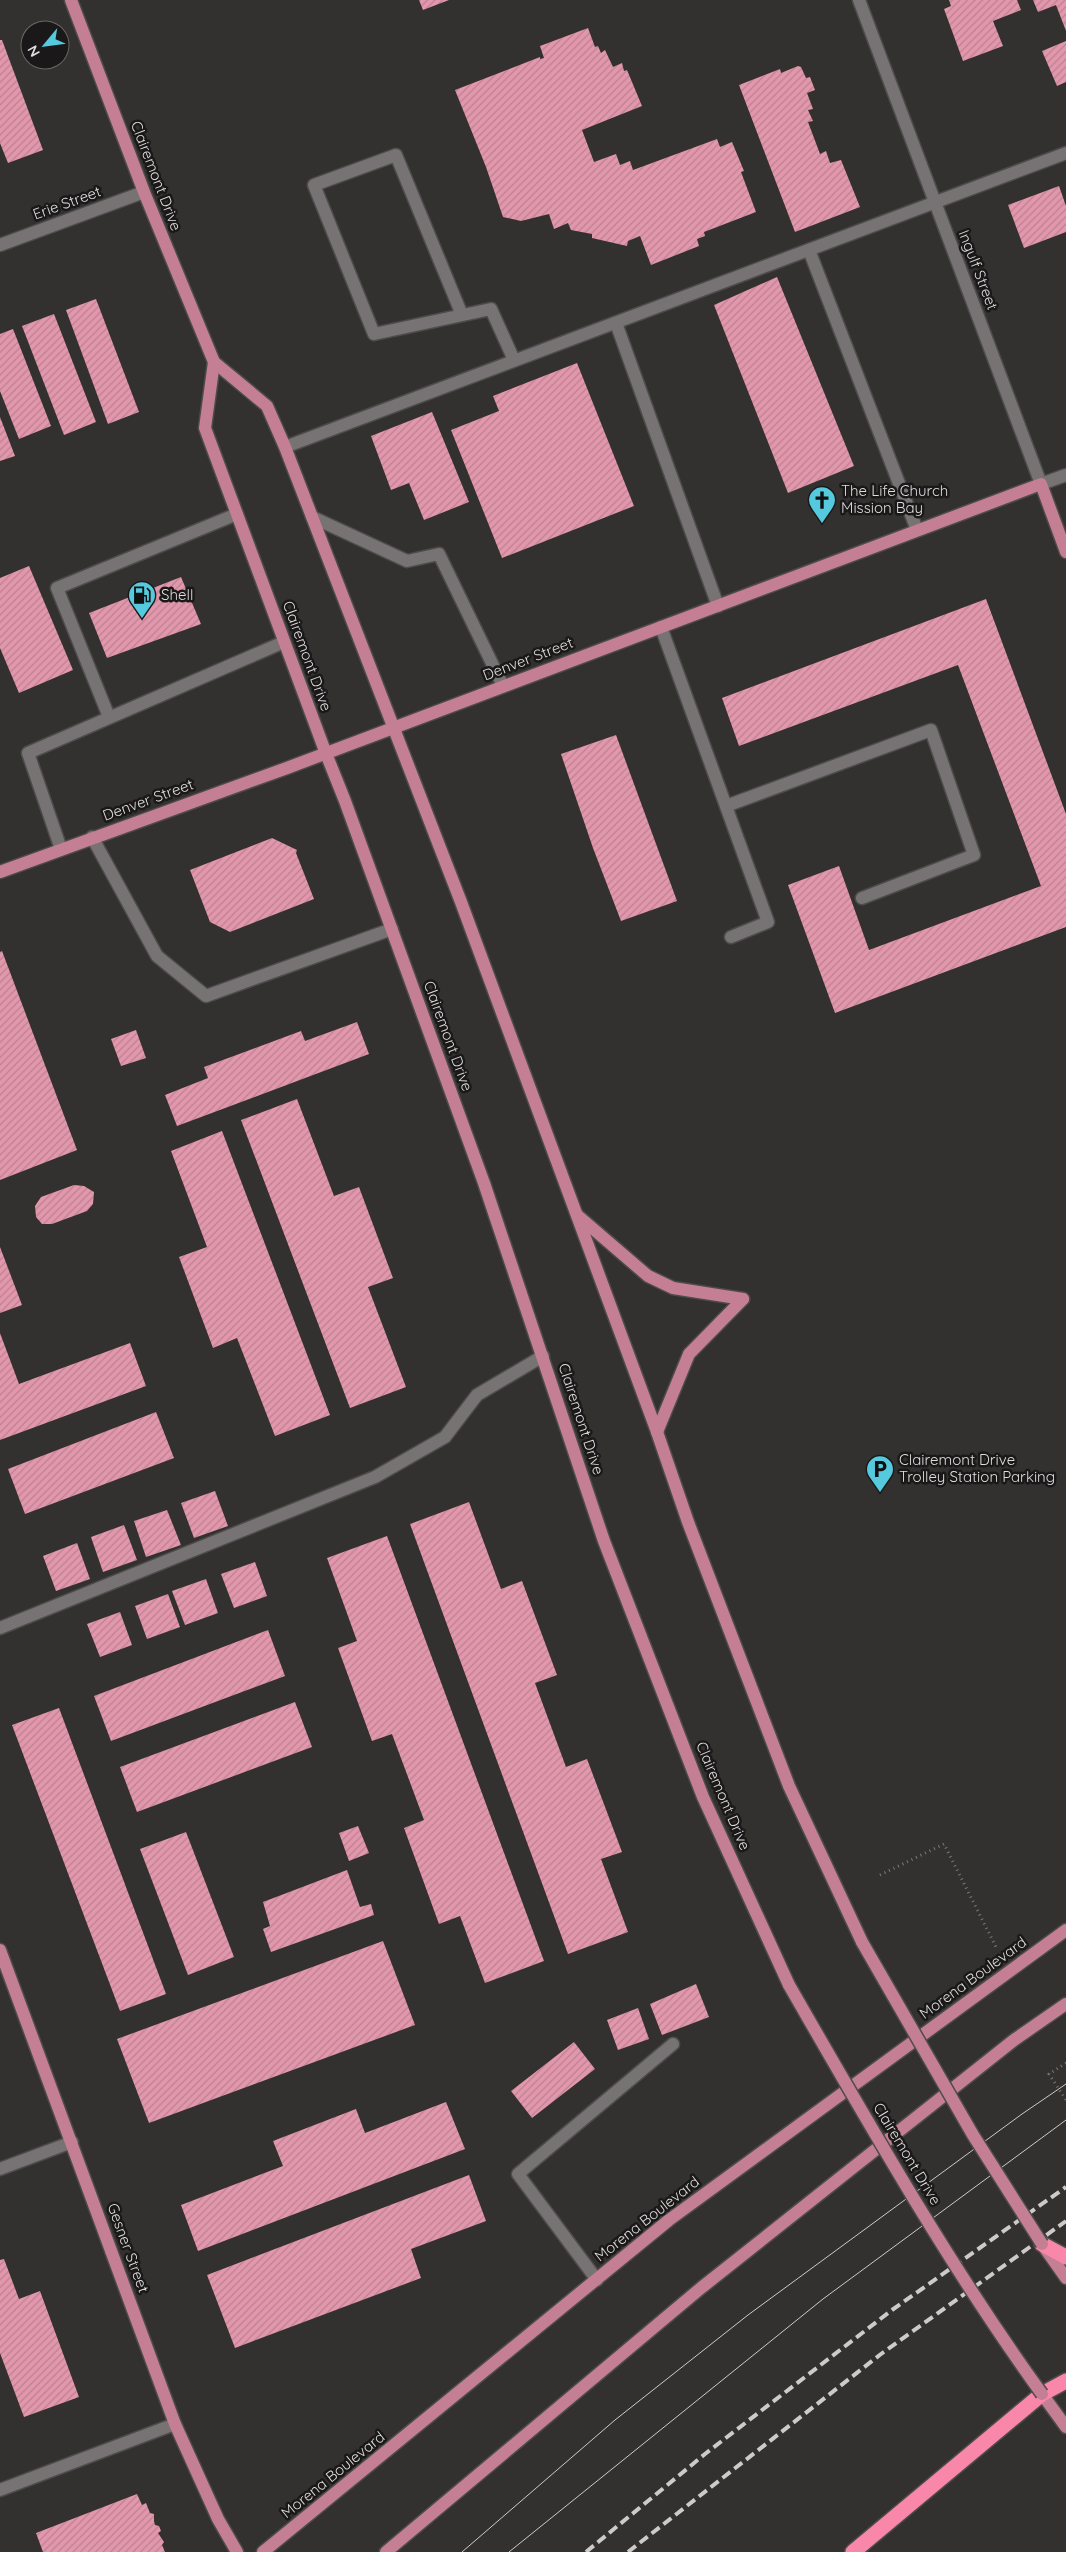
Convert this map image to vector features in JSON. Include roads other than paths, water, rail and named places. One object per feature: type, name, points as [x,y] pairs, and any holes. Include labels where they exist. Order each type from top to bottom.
[{"type":"highway","points":[[1042,2244],[1066,2257]]},
{"type":"highway","points":[[853,2552],[1042,2394],[1066,2381]]},
{"type":"main road","name":"Clairemont Drive","points":[[71,0],[144,192],[214,362],[268,406],[285,448],[461,902],[657,1432],[688,1522],[789,1786],[862,1942],[973,2135],[1042,2244],[1066,2278]]},
{"type":"main road","name":"Clairemont Drive","points":[[214,362],[205,428],[324,752],[345,801],[484,1183],[604,1541],[703,1797],[789,1985],[893,2164],[985,2314],[1066,2427]]},
{"type":"main road","name":"Denver Street","points":[[0,872],[92,837],[287,768],[324,752],[1041,484]]},
{"type":"main road","name":"Ingulf Street","points":[[1041,484],[1066,552]]},
{"type":"main road","points":[[576,1214],[648,1276],[673,1288],[743,1299],[689,1354],[657,1432]]},
{"type":"main road","name":"Morena Boulevard","points":[[263,2552],[669,2220],[1066,1930]]},
{"type":"main road","name":"Gesner Street","points":[[0,1950],[174,2424],[218,2520],[237,2552]]},
{"type":"main road","points":[[386,2552],[701,2288],[1014,2040],[1066,2004]]},
{"type":"street","name":"Ingulf Street","points":[[859,0],[1041,484]]},
{"type":"street","points":[[285,448],[1066,153]]},
{"type":"street","points":[[462,315],[396,155],[314,185],[374,334],[490,309],[514,360]]},
{"type":"street","name":"Erie Street","points":[[0,245],[144,192]]},
{"type":"street","points":[[809,250],[917,530]]},
{"type":"street","points":[[616,323],[718,606]]},
{"type":"street","name":"Denver Street","points":[[1041,484],[1066,475]]},
{"type":"street","points":[[109,718],[57,588],[237,514]]},
{"type":"street","points":[[312,517],[407,561],[439,554],[503,686]]},
{"type":"street","points":[[661,627],[768,922],[731,937]]},
{"type":"street","points":[[61,849],[28,753],[284,642]]},
{"type":"street","points":[[726,806],[931,730],[974,855],[862,898]]},
{"type":"street","points":[[92,837],[157,956],[206,996],[392,930]]},
{"type":"street","points":[[0,1628],[375,1477],[445,1436],[477,1395],[543,1356]]},
{"type":"street","points":[[597,2280],[518,2174],[673,2044]]},
{"type":"street","points":[[0,2169],[72,2142]]},
{"type":"street","points":[[0,2490],[174,2424]]},
{"type":"tram line","points":[[462,2552],[615,2420],[748,2315],[1022,2114],[1066,2084]]},
{"type":"tram line","points":[[509,2552],[823,2299],[1066,2120]]},
{"type":"railway","points":[[586,2552],[705,2454],[892,2310],[1066,2187]]},
{"type":"railway","points":[[628,2552],[881,2354],[1066,2221]]},
{"type":"place","name":"The Life Church Mission Bay","points":[[822,524]]},
{"type":"place","name":"Shell","points":[[142,619]]},
{"type":"place","name":"Clairemont Drive Trolley Station Parking","points":[[880,1493]]}]
